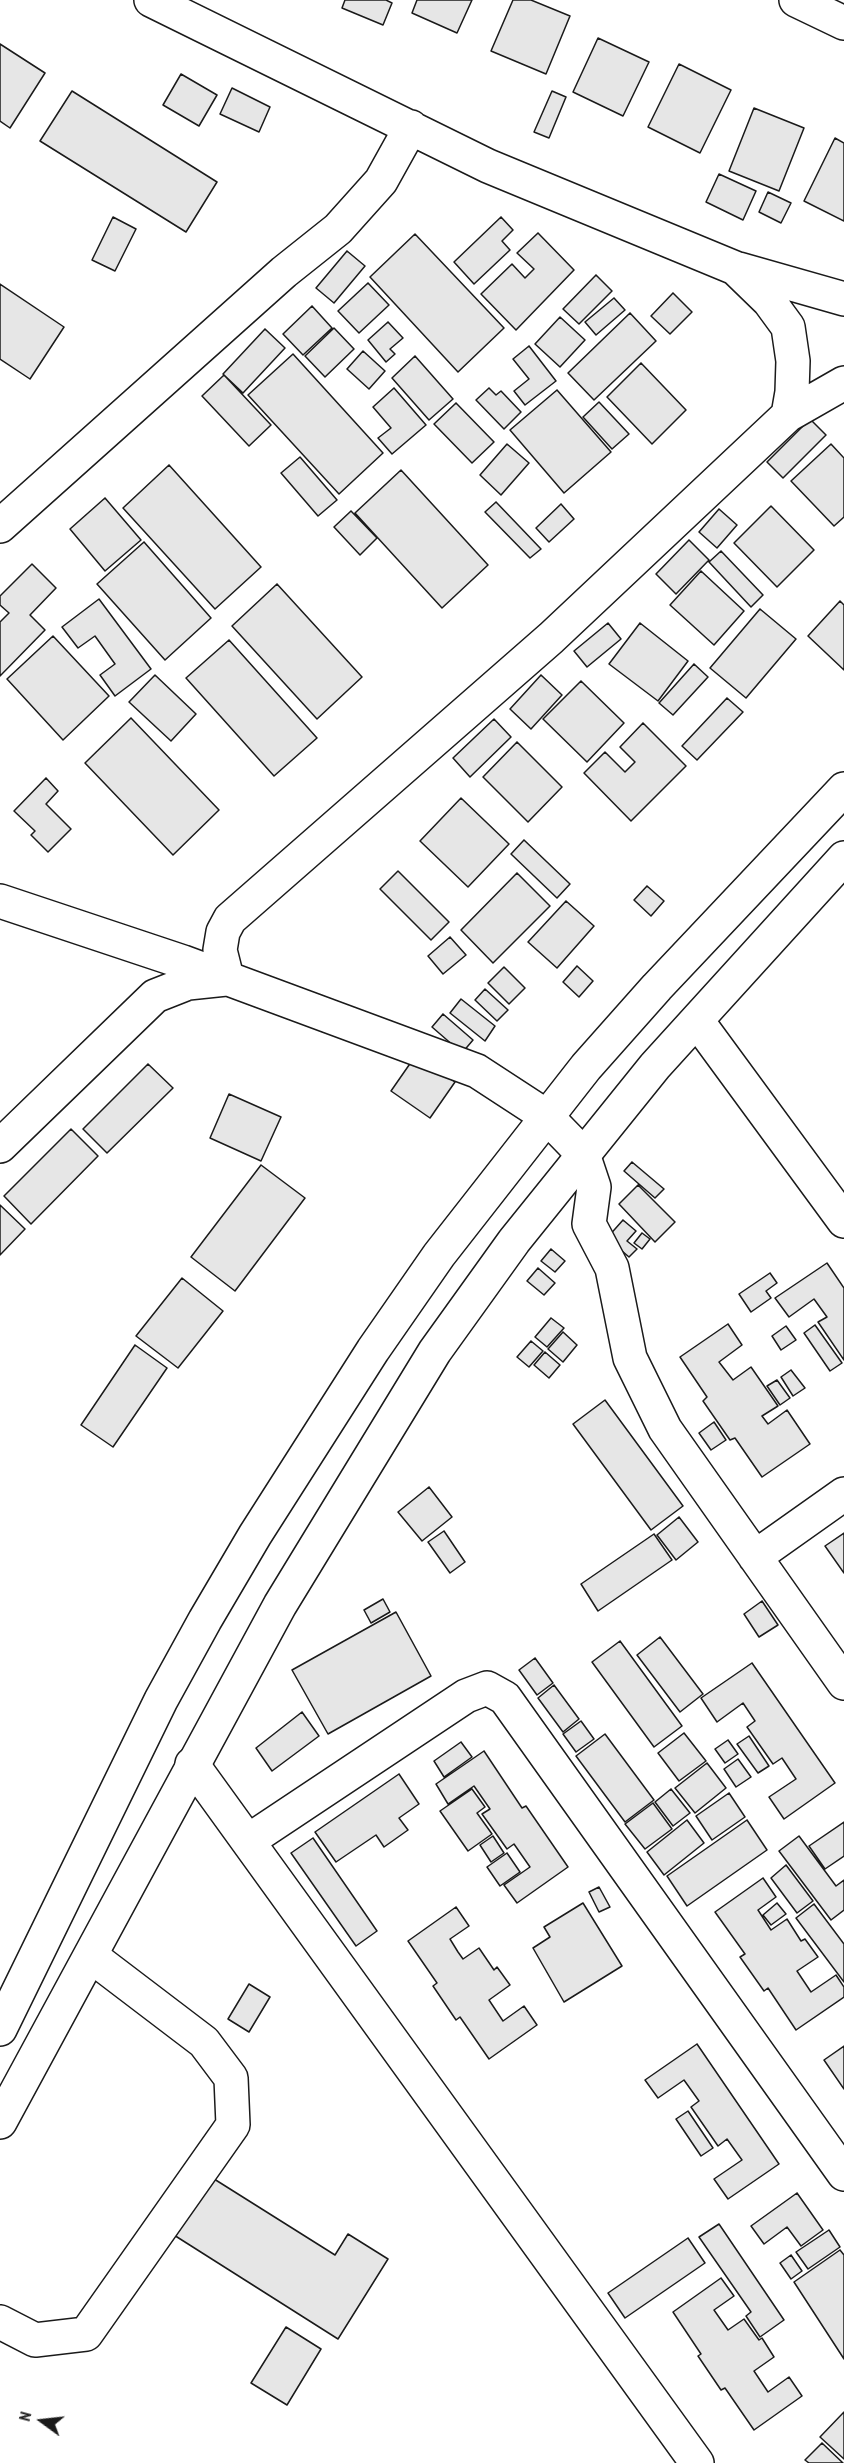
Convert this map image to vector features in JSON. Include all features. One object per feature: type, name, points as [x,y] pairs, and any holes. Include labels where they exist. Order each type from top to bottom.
[{"type":"main road","points":[[151,0],[488,166],[735,268],[844,299]]},
{"type":"main road","points":[[796,0],[844,23]]},
{"type":"main road","points":[[0,526],[284,272],[338,229],[381,181],[411,127]]},
{"type":"main road","points":[[735,268],[769,301],[788,327],[793,362],[792,392],[788,415]]},
{"type":"main road","points":[[227,978],[220,950],[223,932],[230,919],[551,638],[788,415],[844,383]]},
{"type":"main road","points":[[0,2029],[161,1700],[255,1535],[374,1350],[439,1255],[586,1066],[657,987],[844,789]]},
{"type":"main road","points":[[0,2122],[280,1605],[435,1351],[514,1241],[655,1066],[698,1022],[844,858]]},
{"type":"main road","points":[[0,901],[227,978],[477,1071],[546,1116],[583,1154],[594,1186],[589,1224],[612,1268],[630,1358],[665,1429],[844,1683]]},
{"type":"main road","points":[[0,1146],[155,996],[188,983],[227,978]]},
{"type":"main road","points":[[698,1022],[844,1221]]},
{"type":"main road","points":[[755,1557],[844,1494]]},
{"type":"main road","points":[[248,1841],[466,1696],[487,1688],[505,1698],[844,2174]]},
{"type":"main road","points":[[192,1764],[697,2463]]},
{"type":"main road","points":[[0,2322],[35,2340],[86,2334],[233,2125],[231,2078],[204,2042],[91,1956]]},
{"type":"building","points":[[345,0],[386,0],[392,3],[383,25],[342,8]]},
{"type":"building","points":[[417,0],[472,0],[457,33],[412,13]]},
{"type":"building","points":[[513,0],[531,0],[570,16],[546,74],[491,51]]},
{"type":"building","points":[[598,38],[649,62],[623,116],[573,92]]},
{"type":"building","points":[[0,44],[45,73],[10,128],[0,121]]},
{"type":"building","points":[[679,64],[731,90],[700,153],[648,127]]},
{"type":"building","points":[[181,74],[217,95],[199,126],[163,105]]},
{"type":"building","points":[[232,88],[270,107],[259,132],[220,114]]},
{"type":"building","points":[[72,91],[217,182],[186,232],[40,141]]},
{"type":"building","points":[[552,91],[566,97],[549,138],[534,132]]},
{"type":"building","points":[[754,108],[804,128],[779,191],[729,171]]},
{"type":"building","points":[[835,138],[844,143],[844,221],[804,201]]},
{"type":"building","points":[[719,174],[756,191],[743,220],[706,202]]},
{"type":"building","points":[[768,192],[791,203],[781,223],[759,212]]},
{"type":"building","points":[[113,217],[136,229],[115,271],[92,260]]},
{"type":"building","points":[[501,217],[513,230],[502,241],[510,250],[474,284],[454,262]]},
{"type":"building","points":[[538,233],[574,270],[516,330],[481,294],[512,264],[525,278],[534,269],[517,253]]},
{"type":"building","points":[[415,234],[504,328],[458,372],[370,277]]},
{"type":"building","points":[[347,251],[365,266],[334,303],[316,288]]},
{"type":"building","points":[[596,275],[612,291],[579,324],[563,309]]},
{"type":"building","points":[[368,283],[389,305],[359,333],[338,311]]},
{"type":"building","points":[[0,284],[64,327],[30,379],[0,359]]},
{"type":"building","points":[[673,293],[692,312],[670,334],[651,316]]},
{"type":"building","points":[[614,298],[625,310],[596,335],[585,322]]},
{"type":"building","points":[[312,306],[332,328],[303,355],[283,334]]},
{"type":"building","points":[[630,313],[656,341],[594,400],[568,373]]},
{"type":"building","points":[[560,317],[585,340],[560,367],[535,344]]},
{"type":"building","points":[[388,322],[403,338],[390,349],[395,354],[386,362],[368,340]]},
{"type":"building","points":[[334,328],[354,349],[325,377],[305,356]]},
{"type":"building","points":[[265,329],[285,348],[243,393],[223,374]]},
{"type":"building","points":[[529,346],[556,381],[525,405],[514,391],[529,379],[513,359]]},
{"type":"building","points":[[363,351],[385,371],[369,389],[347,369]]},
{"type":"building","points":[[293,354],[383,453],[339,494],[248,395]]},
{"type":"building","points":[[415,356],[453,399],[429,420],[392,378]]},
{"type":"building","points":[[641,363],[686,410],[652,444],[607,397]]},
{"type":"building","points":[[224,375],[271,425],[249,446],[202,396]]},
{"type":"building","points":[[394,388],[426,425],[392,454],[378,438],[391,428],[373,407]]},
{"type":"building","points":[[489,388],[496,395],[501,391],[521,412],[504,429],[476,400]]},
{"type":"building","points":[[557,390],[611,452],[564,493],[510,430]]},
{"type":"building","points":[[599,402],[629,434],[612,449],[583,417]]},
{"type":"building","points":[[456,403],[494,442],[472,463],[434,424]]},
{"type":"building","points":[[810,419],[826,435],[783,478],[767,462]]},
{"type":"building","points":[[507,444],[529,463],[501,495],[480,475]]},
{"type":"building","points":[[831,444],[844,458],[844,517],[834,526],[791,481]]},
{"type":"building","points":[[300,457],[337,500],[318,516],[281,473]]},
{"type":"building","points":[[169,465],[261,567],[215,609],[123,508]]},
{"type":"building","points":[[401,470],[488,565],[442,608],[355,513]]},
{"type":"building","points":[[105,498],[141,540],[105,571],[70,529]]},
{"type":"building","points":[[496,502],[541,549],[530,558],[485,512]]},
{"type":"building","points":[[561,504],[574,519],[549,542],[536,528]]},
{"type":"building","points":[[771,506],[814,550],[777,587],[734,543]]},
{"type":"building","points":[[719,509],[737,525],[717,548],[699,532]]},
{"type":"building","points":[[351,511],[377,538],[360,555],[334,527]]},
{"type":"building","points":[[689,540],[709,560],[676,594],[656,574]]},
{"type":"building","points":[[144,542],[211,618],[165,660],[97,584]]},
{"type":"building","points":[[721,551],[763,595],[751,607],[709,562]]},
{"type":"building","points":[[32,564],[56,588],[30,615],[45,630],[0,676],[0,622],[9,613],[0,605],[0,596]]},
{"type":"building","points":[[701,571],[744,611],[714,645],[670,605]]},
{"type":"building","points":[[277,584],[362,677],[317,719],[232,626]]},
{"type":"building","points":[[99,599],[151,669],[115,696],[100,675],[115,664],[95,636],[78,648],[62,627]]},
{"type":"building","points":[[840,601],[844,605],[844,670],[808,636]]},
{"type":"building","points":[[760,609],[796,639],[746,698],[710,668]]},
{"type":"building","points":[[608,623],[621,639],[587,667],[574,651]]},
{"type":"building","points":[[640,623],[688,661],[658,701],[609,664]]},
{"type":"building","points":[[53,636],[109,696],[63,740],[7,679]]},
{"type":"building","points":[[229,640],[317,738],[274,776],[186,678]]},
{"type":"building","points":[[694,664],[708,677],[673,715],[659,703]]},
{"type":"building","points":[[155,675],[196,714],[171,741],[129,702]]},
{"type":"building","points":[[541,675],[562,695],[531,729],[510,709]]},
{"type":"building","points":[[581,681],[624,723],[587,762],[543,719]]},
{"type":"building","points":[[727,698],[743,712],[697,760],[682,746]]},
{"type":"building","points":[[131,718],[219,810],[173,855],[85,763]]},
{"type":"building","points":[[494,719],[511,737],[470,777],[453,758]]},
{"type":"building","points":[[643,723],[686,766],[631,821],[584,773],[605,752],[625,772],[635,762],[620,747]]},
{"type":"building","points":[[517,742],[562,787],[528,822],[483,777]]},
{"type":"building","points":[[46,778],[58,791],[46,804],[71,829],[48,852],[31,835],[35,831],[14,811]]},
{"type":"building","points":[[461,798],[509,844],[468,887],[420,841]]},
{"type":"building","points":[[524,840],[570,884],[557,898],[511,854]]},
{"type":"building","points":[[398,871],[449,922],[431,940],[380,889]]},
{"type":"building","points":[[517,873],[550,906],[493,963],[461,930]]},
{"type":"building","points":[[647,886],[664,901],[651,916],[634,900]]},
{"type":"building","points":[[566,901],[594,926],[557,968],[528,942]]},
{"type":"building","points":[[450,937],[466,955],[443,974],[428,956]]},
{"type":"building","points":[[577,966],[593,981],[579,997],[563,982]]},
{"type":"building","points":[[504,967],[525,988],[509,1004],[488,983]]},
{"type":"building","points":[[485,989],[508,1010],[497,1021],[475,1000]]},
{"type":"building","points":[[461,999],[495,1026],[485,1041],[450,1013]]},
{"type":"building","points":[[443,1014],[473,1040],[462,1053],[432,1027]]},
{"type":"building","points":[[416,1055],[455,1082],[430,1118],[391,1091]]},
{"type":"building","points":[[148,1064],[173,1088],[107,1153],[83,1129]]},
{"type":"building","points":[[229,1094],[281,1117],[261,1161],[210,1138]]},
{"type":"building","points":[[71,1129],[98,1156],[31,1224],[4,1196]]},
{"type":"building","points":[[632,1162],[664,1189],[655,1198],[624,1171]]},
{"type":"building","points":[[261,1165],[305,1198],[235,1291],[191,1257]]},
{"type":"building","points":[[638,1185],[675,1222],[655,1242],[619,1204]]},
{"type":"building","points":[[0,1205],[25,1229],[0,1255]]},
{"type":"building","points":[[623,1220],[636,1231],[627,1241],[637,1249],[629,1257],[607,1238]]},
{"type":"building","points":[[642,1233],[650,1239],[642,1249],[634,1243]]},
{"type":"building","points":[[551,1249],[565,1261],[555,1272],[541,1261]]},
{"type":"building","points":[[827,1263],[844,1288],[844,1360],[818,1322],[827,1317],[814,1299],[789,1317],[775,1298]]},
{"type":"building","points":[[538,1268],[555,1283],[544,1295],[527,1281]]},
{"type":"building","points":[[770,1273],[777,1283],[766,1291],[771,1298],[751,1312],[739,1294]]},
{"type":"building","points":[[182,1278],[223,1311],[178,1368],[136,1336]]},
{"type":"building","points":[[551,1318],[564,1328],[547,1347],[535,1337]]},
{"type":"building","points":[[728,1324],[742,1345],[719,1362],[733,1380],[751,1367],[778,1406],[762,1416],[768,1424],[787,1410],[810,1444],[762,1477],[735,1438],[730,1440],[703,1401],[707,1397],[680,1357]]},
{"type":"building","points":[[815,1325],[842,1363],[830,1371],[804,1333]]},
{"type":"building","points":[[786,1326],[796,1340],[781,1350],[772,1336]]},
{"type":"building","points":[[563,1332],[577,1345],[563,1362],[548,1349]]},
{"type":"building","points":[[531,1341],[543,1351],[529,1367],[517,1357]]},
{"type":"building","points":[[135,1345],[167,1368],[113,1447],[81,1425]]},
{"type":"building","points":[[545,1352],[560,1365],[549,1378],[534,1365]]},
{"type":"building","points":[[791,1370],[805,1388],[793,1396],[781,1377]]},
{"type":"building","points":[[777,1380],[790,1398],[780,1405],[767,1386]]},
{"type":"building","points":[[605,1400],[683,1506],[651,1530],[573,1424]]},
{"type":"building","points":[[714,1422],[726,1440],[711,1450],[699,1433]]},
{"type":"building","points":[[429,1487],[452,1517],[422,1541],[398,1512]]},
{"type":"building","points":[[679,1517],[698,1542],[676,1560],[657,1535]]},
{"type":"building","points":[[444,1531],[465,1562],[450,1573],[428,1542]]},
{"type":"building","points":[[844,1533],[844,1573],[825,1546]]},
{"type":"building","points":[[654,1534],[672,1560],[598,1611],[581,1584]]},
{"type":"building","points":[[383,1599],[390,1612],[371,1623],[364,1610]]},
{"type":"building","points":[[762,1601],[778,1625],[759,1637],[744,1614]]},
{"type":"building","points":[[396,1612],[431,1676],[328,1734],[292,1670]]},
{"type":"building","points":[[660,1637],[703,1694],[680,1712],[637,1655]]},
{"type":"building","points":[[620,1641],[682,1726],[654,1747],[592,1662]]},
{"type":"building","points":[[535,1658],[553,1683],[537,1695],[519,1670]]},
{"type":"building","points":[[752,1663],[835,1783],[784,1819],[769,1797],[796,1779],[782,1758],[773,1764],[747,1727],[755,1721],[743,1703],[717,1722],[701,1698]]},
{"type":"building","points":[[554,1685],[579,1719],[563,1732],[538,1698]]},
{"type":"building","points":[[302,1712],[319,1736],[272,1771],[256,1748]]},
{"type":"building","points":[[581,1721],[594,1739],[576,1752],[563,1734]]},
{"type":"building","points":[[684,1733],[706,1761],[679,1781],[658,1753]]},
{"type":"building","points":[[605,1734],[654,1800],[625,1822],[576,1756]]},
{"type":"building","points":[[749,1736],[769,1766],[758,1773],[737,1744]]},
{"type":"building","points":[[728,1740],[738,1754],[725,1763],[715,1749]]},
{"type":"building","points":[[461,1742],[472,1757],[444,1777],[434,1761]]},
{"type":"building","points":[[484,1751],[522,1808],[526,1806],[568,1867],[517,1903],[504,1885],[530,1867],[514,1844],[507,1849],[482,1814],[490,1809],[474,1786],[448,1804],[436,1784]]},
{"type":"building","points":[[738,1759],[751,1777],[736,1787],[724,1769]]},
{"type":"building","points":[[707,1763],[726,1788],[695,1813],[675,1788]]},
{"type":"building","points":[[399,1774],[419,1804],[399,1818],[408,1830],[384,1847],[376,1835],[336,1862],[315,1832]]},
{"type":"building","points":[[472,1789],[485,1807],[477,1813],[492,1834],[468,1851],[440,1811]]},
{"type":"building","points":[[671,1789],[690,1813],[673,1826],[655,1802]]},
{"type":"building","points":[[729,1793],[745,1817],[712,1840],[696,1816]]},
{"type":"building","points":[[653,1803],[672,1829],[645,1849],[625,1824]]},
{"type":"building","points":[[687,1820],[704,1843],[664,1875],[647,1852]]},
{"type":"building","points":[[747,1820],[767,1850],[687,1906],[667,1876]]},
{"type":"building","points":[[844,1822],[844,1856],[825,1869],[809,1846]]},
{"type":"building","points":[[493,1836],[504,1853],[491,1862],[480,1845]]},
{"type":"building","points":[[799,1836],[836,1886],[844,1880],[844,1910],[831,1920],[779,1851]]},
{"type":"building","points":[[313,1838],[377,1931],[356,1946],[291,1853]]},
{"type":"building","points":[[507,1853],[520,1872],[500,1886],[487,1867]]},
{"type":"building","points":[[786,1865],[813,1901],[797,1913],[771,1878]]},
{"type":"building","points":[[763,1878],[776,1897],[758,1910],[771,1930],[787,1919],[801,1941],[805,1939],[818,1957],[797,1971],[811,1992],[836,1975],[844,1987],[844,1997],[796,2030],[768,1988],[764,1991],[740,1957],[745,1954],[715,1912]]},
{"type":"building","points":[[599,1887],[610,1907],[599,1912],[589,1892]]},
{"type":"building","points":[[583,1903],[622,1966],[564,2002],[533,1948],[550,1937],[544,1927]]},
{"type":"building","points":[[777,1903],[786,1914],[771,1925],[763,1915]]},
{"type":"building","points":[[814,1904],[844,1944],[844,1982],[796,1918]]},
{"type":"building","points":[[456,1907],[469,1926],[450,1939],[458,1952],[463,1959],[479,1948],[494,1970],[497,1967],[510,1985],[489,2000],[503,2021],[524,2006],[537,2025],[489,2059],[460,2017],[456,2020],[433,1986],[437,1983],[408,1941]]},
{"type":"building","points":[[249,1984],[270,1997],[249,2032],[228,2019]]},
{"type":"building","points":[[697,2044],[779,2164],[728,2199],[714,2179],[742,2160],[727,2139],[718,2146],[691,2107],[699,2101],[684,2080],[658,2098],[645,2080]]},
{"type":"building","points":[[844,2046],[844,2089],[824,2060]]},
{"type":"building","points":[[688,2111],[713,2148],[701,2156],[676,2119]]},
{"type":"building","points":[[203,2172],[335,2255],[348,2234],[388,2259],[338,2339],[166,2230]]},
{"type":"building","points":[[797,2193],[823,2230],[801,2246],[787,2227],[764,2244],[751,2226]]},
{"type":"building","points":[[719,2224],[784,2320],[760,2337],[746,2316],[751,2312],[699,2237]]},
{"type":"building","points":[[829,2230],[840,2247],[808,2269],[796,2252]]},
{"type":"building","points":[[688,2238],[705,2263],[625,2318],[608,2293]]},
{"type":"building","points":[[840,2250],[844,2255],[844,2359],[794,2282]]},
{"type":"building","points":[[791,2255],[802,2271],[791,2279],[780,2263]]},
{"type":"building","points":[[721,2278],[734,2296],[714,2310],[728,2330],[744,2319],[759,2340],[762,2338],[774,2357],[754,2371],[768,2392],[789,2377],[802,2396],[754,2430],[725,2388],[721,2390],[698,2356],[701,2354],[673,2312]]},
{"type":"building","points":[[286,2327],[321,2349],[287,2405],[251,2383]]},
{"type":"building","points":[[844,2412],[844,2459],[820,2437]]},
{"type":"building","points":[[822,2443],[843,2463],[809,2463],[805,2460]]}]
